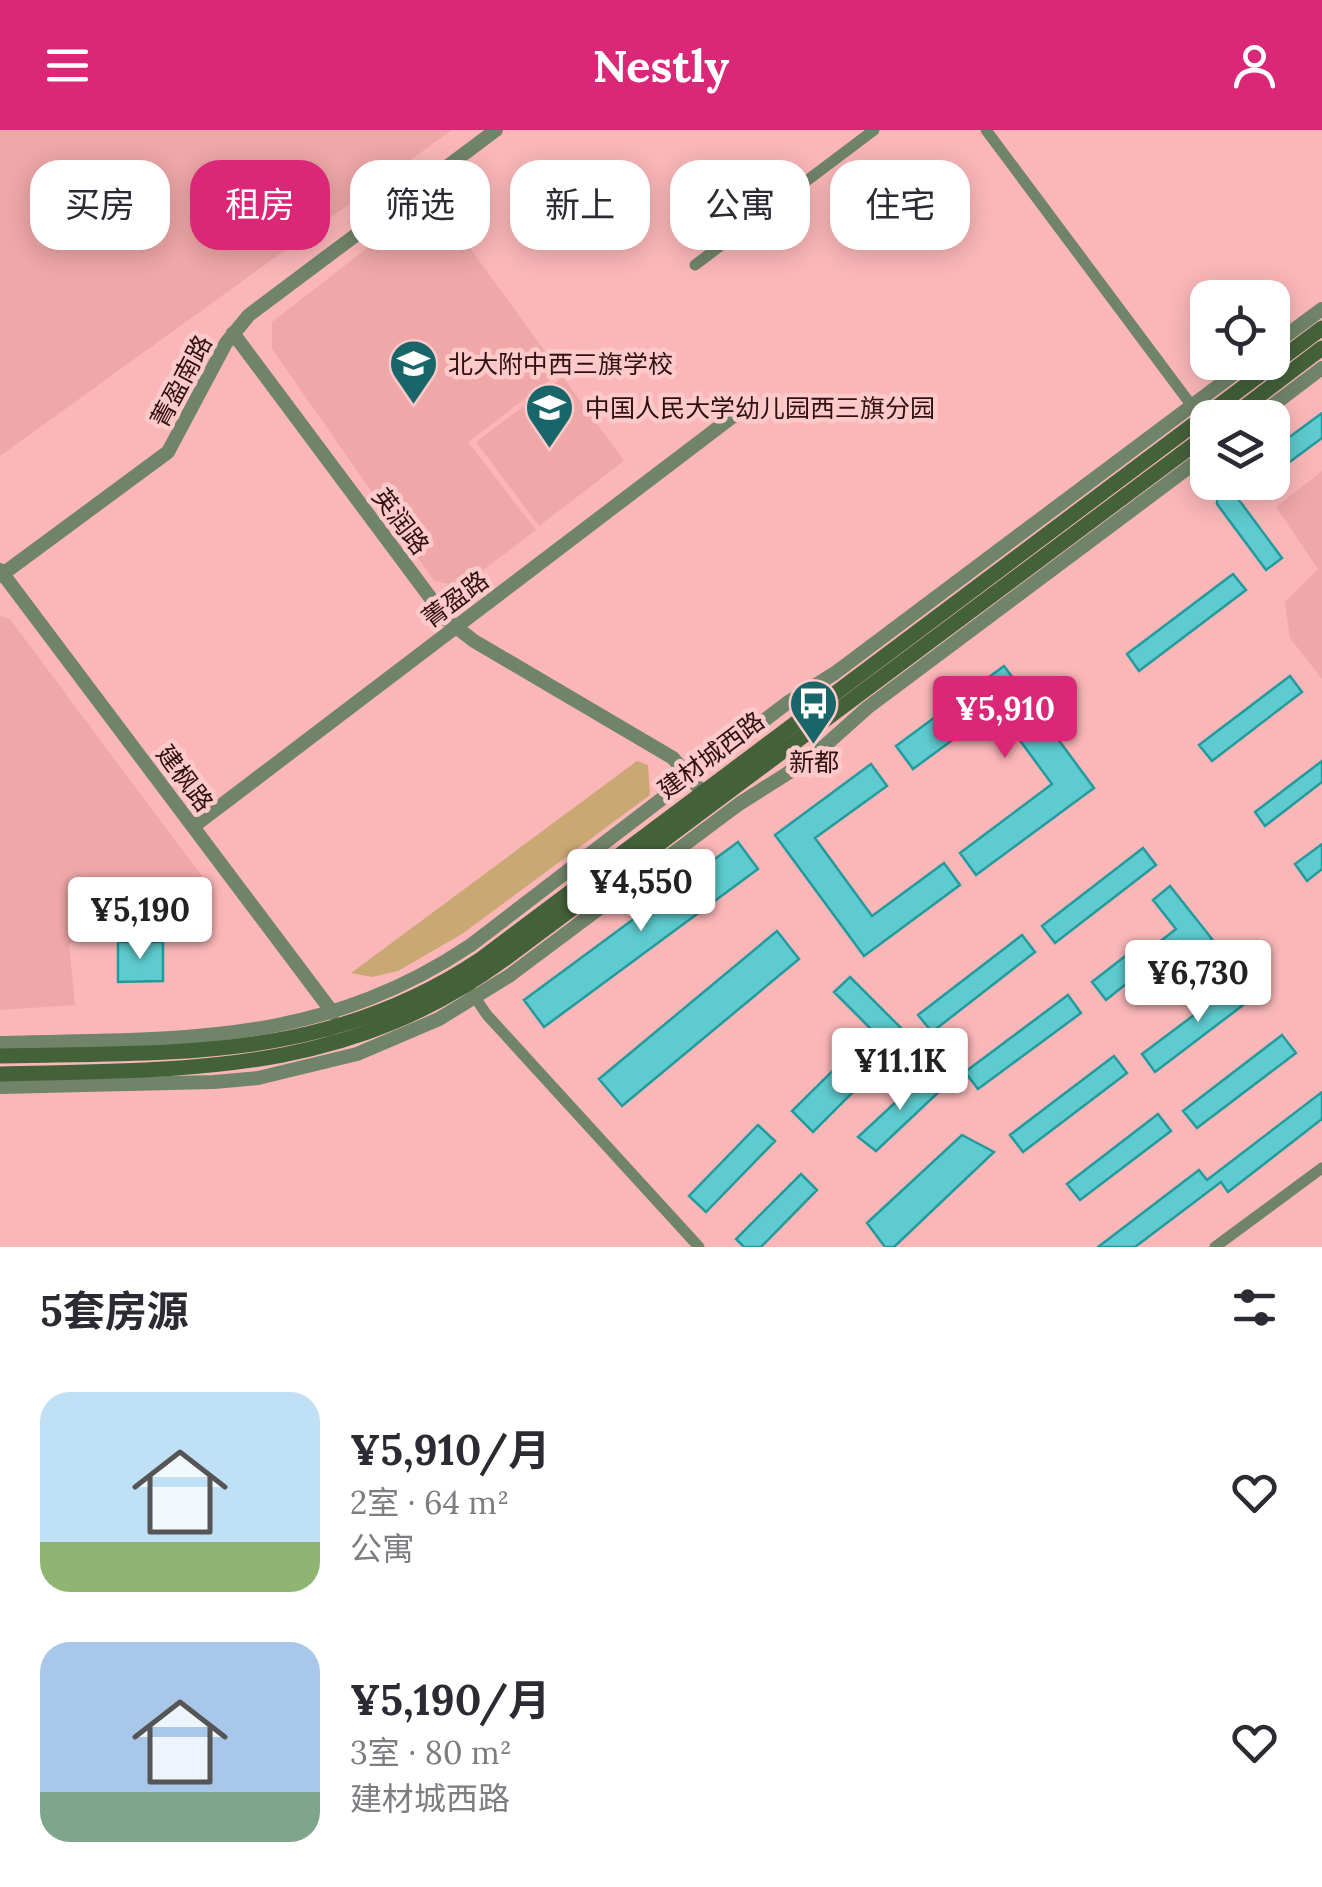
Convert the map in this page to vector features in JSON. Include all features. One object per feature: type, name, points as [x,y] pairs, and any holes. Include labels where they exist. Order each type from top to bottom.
[{"type":"main road","name":"建材城西路","points":[[0,1074],[184,1069],[272,1060],[365,1034],[468,985],[1322,328]]},
{"type":"main road","points":[[1254,400],[1322,348]]},
{"type":"main road","name":"建材城西路","points":[[708,798],[1190,447]]},
{"type":"main road","name":"建材城西路","points":[[0,1056],[249,1048],[336,1028],[422,994],[468,985]]},
{"type":"street","name":"菁盈南路","points":[[1,573],[168,452],[233,332],[256,310],[496,130]]},
{"type":"street","points":[[695,266],[874,130]]},
{"type":"street","points":[[986,130],[1190,403]]},
{"type":"street","points":[[1290,332],[1322,308]]},
{"type":"street","name":"英润路","points":[[233,332],[440,612],[456,627],[667,754],[708,798]]},
{"type":"street","points":[[1280,400],[1322,368]]},
{"type":"street","name":"建材城西路","points":[[1200,400],[1226,380]]},
{"type":"street","name":"建材城西路","points":[[0,1043],[206,1038],[256,1031],[357,1005],[427,972],[471,945],[690,776],[1190,407]]},
{"type":"street","name":"菁盈路","points":[[194,826],[744,408]]},
{"type":"street","name":"建材城西路","points":[[0,1088],[214,1082],[284,1073],[379,1046],[739,804],[796,770],[866,708],[1190,467]]},
{"type":"street","name":"建枫路","points":[[1,573],[333,1013]]},
{"type":"street","points":[[468,985],[699,1247]]},
{"type":"street","points":[[357,1005],[422,994]]},
{"type":"street","points":[[1215,1247],[1322,1168]]},
{"type":"shaded area","points":[[0,130],[452,130],[410,160],[350,160],[350,204],[330,218],[330,160],[190,160],[190,250],[286,250],[0,456]]},
{"type":"shaded area","name":"北大附中西三旗学校","points":[[365,250],[471,250],[560,372],[468,442],[536,530],[462,586],[434,581],[272,349],[272,322]]},
{"type":"shaded area","name":"中国人民大学幼儿园西三旗分园","points":[[563,377],[624,461],[539,526],[476,442]]},
{"type":"shaded area","points":[[1322,471],[1322,679],[1290,638],[1285,602],[1318,569],[1276,507],[1290,500]]},
{"type":"shaded area","points":[[0,616],[10,619],[204,879],[69,944],[75,1005],[0,1010]]},
{"type":"shaded area","points":[[637,761],[648,765],[650,795],[462,934],[398,971],[372,977],[351,973]]},
{"type":"building","points":[[1322,413],[1322,438],[1290,462],[1290,437]]},
{"type":"building","points":[[1217,500],[1239,500],[1282,558],[1266,570]]},
{"type":"building","points":[[1233,574],[1246,590],[1139,671],[1127,654]]},
{"type":"building","points":[[1004,666],[1094,788],[976,875],[960,853],[1052,784],[996,708],[913,769],[896,746]]},
{"type":"building","points":[[1290,676],[1302,692],[1212,761],[1199,745]]},
{"type":"building","points":[[1322,761],[1322,782],[1265,826],[1255,812]]},
{"type":"building","points":[[871,764],[887,786],[815,838],[872,916],[944,863],[960,885],[864,956],[775,835]]},
{"type":"building","points":[[738,842],[758,869],[544,1027],[524,1000]]},
{"type":"building","points":[[1322,844],[1322,869],[1307,881],[1295,864]]},
{"type":"building","points":[[1143,848],[1156,865],[1055,943],[1042,926]]},
{"type":"building","points":[[1170,886],[1212,939],[1168,973],[1162,965],[1141,982],[1136,976],[1106,1000],[1092,982],[1142,943],[1148,951],[1176,929],[1153,900]]},
{"type":"building","points":[[777,931],[799,959],[622,1106],[599,1079]]},
{"type":"building","points":[[1022,935],[1035,952],[932,1032],[918,1015]]},
{"type":"building","points":[[118,942],[163,942],[163,981],[118,982]]},
{"type":"building","points":[[850,977],[909,1036],[813,1132],[792,1111],[873,1031],[834,992]]},
{"type":"building","points":[[1242,979],[1255,996],[1155,1072],[1142,1054]]},
{"type":"building","points":[[1068,995],[1081,1013],[978,1089],[965,1072]]},
{"type":"building","points":[[1282,1035],[1296,1053],[1197,1128],[1183,1111]]},
{"type":"building","points":[[1114,1056],[1127,1073],[1023,1152],[1010,1135]]},
{"type":"building","points":[[924,1076],[944,1087],[876,1151],[858,1137]]},
{"type":"building","points":[[1322,1092],[1322,1119],[1228,1192],[1221,1182],[1135,1247],[1098,1247],[1199,1170],[1207,1180]]},
{"type":"building","points":[[1158,1114],[1171,1131],[1080,1200],[1067,1184]]},
{"type":"building","points":[[758,1125],[775,1141],[706,1212],[689,1196]]},
{"type":"building","points":[[962,1135],[994,1152],[894,1247],[885,1247],[867,1223]]},
{"type":"building","points":[[801,1174],[817,1190],[761,1247],[744,1247],[736,1239]]},
{"type":"place","name":"北大附中西三旗学校","points":[[413,406]]},
{"type":"place","name":"中国人民大学幼儿园西三旗分园","points":[[550,450]]},
{"type":"place","name":"新都","points":[[814,746]]}]
